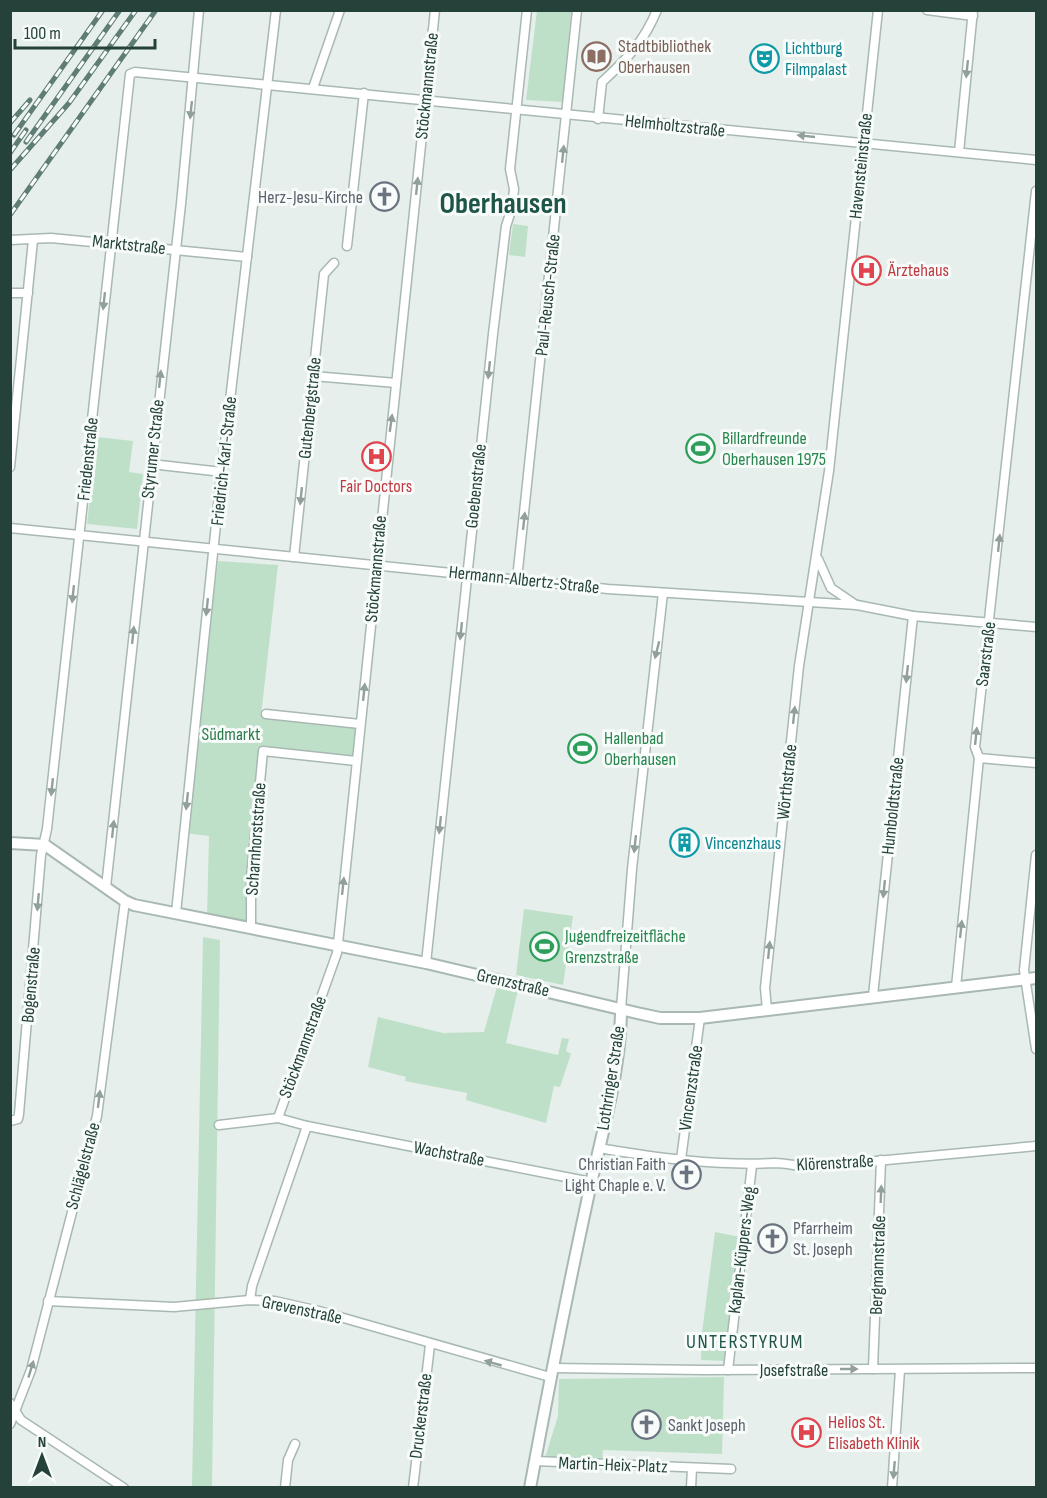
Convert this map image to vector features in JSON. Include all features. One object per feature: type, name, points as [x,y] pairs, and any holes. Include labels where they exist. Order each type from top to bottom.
[{"type":"street","name":"Styrumer Straße","points":[[106,887],[194,77],[199,10]]},
{"type":"street","name":"Friedrich-Karl-Straße","points":[[176,913],[213,549],[276,10]]},
{"type":"street","points":[[313,88],[340,10]]},
{"type":"street","name":"Stöckmannstraße","points":[[278,1118],[335,959],[435,10]]},
{"type":"street","name":"Goebenstraße","points":[[426,963],[506,226],[512,208],[514,189],[510,169],[527,10]]},
{"type":"street","name":"Paul-Reusch-Straße","points":[[517,579],[568,114],[577,10]]},
{"type":"street","points":[[598,119],[602,82],[637,48],[649,30],[657,10]]},
{"type":"street","name":"Havensteinstraße","points":[[844,322],[878,10]]},
{"type":"street","points":[[927,10],[973,13],[959,152]]},
{"type":"street","name":"Helmholtzstraße","points":[[130,74],[135,72],[313,88],[598,119],[1036,160]]},
{"type":"street","name":"Friedenstraße","points":[[45,845],[130,74]]},
{"type":"street","points":[[347,246],[364,93]]},
{"type":"street","name":"Saarstraße","points":[[956,987],[979,758],[975,747],[1036,191]]},
{"type":"street","name":"Marktstraße","points":[[10,240],[51,238],[247,257]]},
{"type":"street","points":[[10,467],[33,240]]},
{"type":"street","name":"Gutenbergstraße","points":[[294,557],[324,274],[334,263]]},
{"type":"street","points":[[10,293],[28,293]]},
{"type":"street","name":"Wörthstraße","points":[[767,1009],[766,977],[799,666],[818,555],[844,322]]},
{"type":"street","points":[[313,376],[396,383]]},
{"type":"street","points":[[151,464],[222,472]]},
{"type":"street","name":"Hermann-Albertz-Straße","points":[[10,528],[517,579],[809,604],[857,606],[913,616],[1036,627]]},
{"type":"street","name":"Wörthstraße","points":[[818,555],[831,588],[857,606]]},
{"type":"street","name":"Lothringer Straße","points":[[530,1488],[621,1029],[632,869],[663,592]]},
{"type":"street","name":"Humboldtstraße","points":[[873,996],[913,616]]},
{"type":"street","points":[[266,714],[360,724]]},
{"type":"street","name":"Scharnhorststraße","points":[[250,927],[251,877],[263,751],[356,761]]},
{"type":"street","points":[[979,758],[1036,763]]},
{"type":"street","points":[[10,843],[45,845]]},
{"type":"street","name":"Grenzstraße","points":[[45,845],[125,901],[426,963],[660,1018],[700,1018],[1032,979]]},
{"type":"street","name":"Bogenstraße","points":[[10,1121],[18,1119],[20,1114],[41,855],[45,845]]},
{"type":"street","points":[[1036,855],[1024,970],[1032,979],[1036,1049]]},
{"type":"street","name":"Schlägelstraße","points":[[10,1424],[31,1370],[97,1116],[125,901]]},
{"type":"street","name":"Vincenzstraße","points":[[681,1159],[700,1018]]},
{"type":"street","name":"Stöckmannstraße","points":[[219,1125],[278,1118],[307,1126]]},
{"type":"street","points":[[249,1300],[307,1126]]},
{"type":"street","name":"Wachstraße","points":[[307,1126],[591,1182]]},
{"type":"street","name":"Klörenstraße","points":[[598,1148],[681,1159],[752,1165],[777,1163],[812,1167],[1036,1146]]},
{"type":"street","name":"Bergmannstraße","points":[[873,1369],[881,1160]]},
{"type":"street","name":"Kaplan-Küppers-Weg","points":[[728,1370],[752,1165]]},
{"type":"street","name":"Grevenstraße","points":[[48,1301],[174,1307],[264,1300],[303,1307],[430,1345],[551,1373]]},
{"type":"street","name":"Druckerstraße","points":[[413,1488],[430,1345]]},
{"type":"street","name":"Josefstraße","points":[[551,1373],[1036,1368]]},
{"type":"street","points":[[892,1488],[900,1370]]},
{"type":"street","points":[[10,1402],[21,1420],[124,1488]]},
{"type":"street","points":[[285,1488],[288,1460],[295,1444]]},
{"type":"street","name":"Martin-Heix-Platz","points":[[535,1461],[731,1469]]},
{"type":"street","name":"Martin-Heix-Platz","points":[[692,1467],[692,1488]]},
{"type":"green space","points":[[537,11],[571,11],[563,102],[526,100]]},
{"type":"green space","points":[[513,224],[528,226],[525,257],[509,255]]},
{"type":"green space","points":[[97,437],[133,441],[129,472],[143,474],[137,529],[87,524]]},
{"type":"green space","name":"Südmarkt","points":[[218,561],[278,565],[261,716],[355,724],[356,761],[263,751],[251,927],[207,918],[209,836],[184,833]]},
{"type":"green space","name":"Jugendfreizeitfläche Grenzstraße","points":[[524,909],[573,916],[563,985],[516,975]]},
{"type":"green space","points":[[203,937],[220,940],[212,1487],[192,1488]]},
{"type":"green space","points":[[499,980],[519,985],[506,1043],[558,1055],[562,1038],[569,1039],[566,1051],[571,1054],[560,1087],[554,1086],[546,1123],[466,1100],[467,1093],[405,1081],[406,1077],[368,1067],[378,1017],[443,1033],[484,1032]]},
{"type":"green space","points":[[715,1232],[740,1237],[724,1361],[701,1360],[702,1333]]},
{"type":"green space","points":[[724,1377],[722,1454],[603,1450],[602,1460],[545,1458],[558,1416],[559,1379]]},
{"type":"railway","points":[[14,135],[103,10]]},
{"type":"railway","points":[[26,142],[120,10]]},
{"type":"railway","points":[[10,170],[69,103],[136,10]]},
{"type":"railway","points":[[10,215],[156,10]]},
{"type":"railway","points":[[10,123],[30,100]]},
{"type":"railway","points":[[10,153],[26,130]]},
{"type":"place","name":"Stadtbibliothek Oberhausen","points":[[597,56]]},
{"type":"place","name":"Lichtburg Filmpalast","points":[[764,58]]},
{"type":"place","name":"Herz-Jesu-Kirche","points":[[384,197]]},
{"type":"place","name":"Ärztehaus","points":[[867,270]]},
{"type":"place","name":"Billardfreunde Oberhausen 1975","points":[[701,448]]},
{"type":"place","name":"Fair Doctors","points":[[376,457]]},
{"type":"place","name":"Hallenbad Oberhausen","points":[[583,748]]},
{"type":"place","name":"Vincenzhaus","points":[[684,843]]},
{"type":"place","name":"Jugendfreizeitfläche Grenzstraße","points":[[544,946]]},
{"type":"place","name":"Christian Faith Light Chaple e. V.","points":[[687,1174]]},
{"type":"place","name":"Pfarrheim St. Joseph","points":[[772,1238]]},
{"type":"place","name":"Sankt Joseph","points":[[647,1425]]},
{"type":"place","name":"Helios St. Elisabeth Klinik","points":[[807,1432]]},
{"type":"district","name":"Oberhausen","points":[[503,204]]},
{"type":"district","name":"UNTERSTYRUM","points":[[745,1342]]}]
